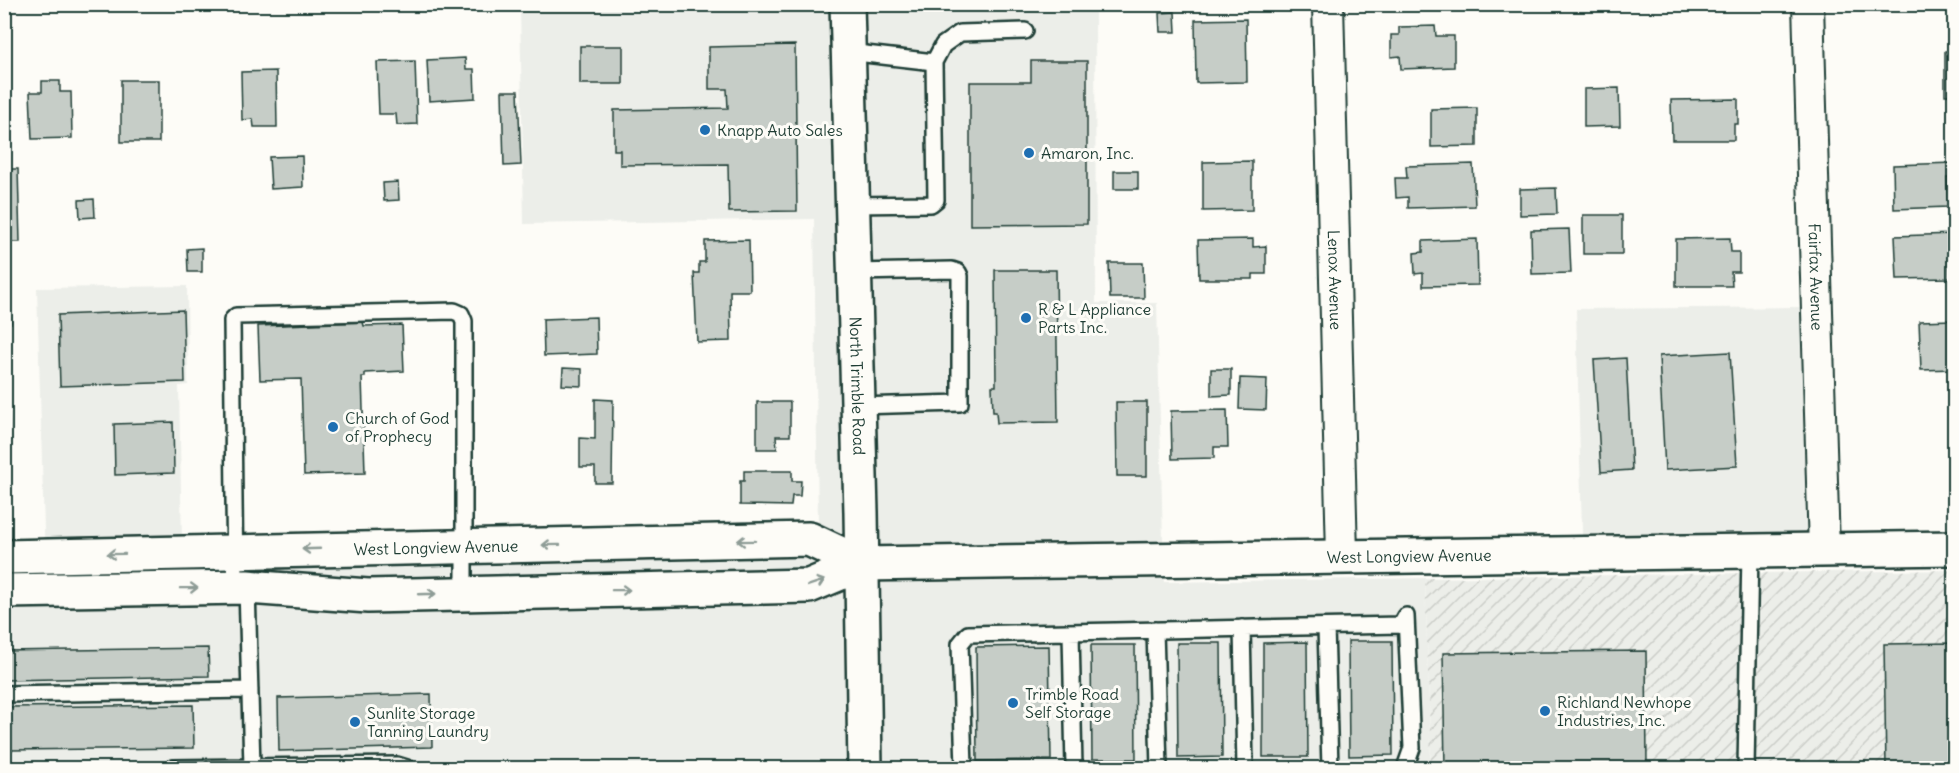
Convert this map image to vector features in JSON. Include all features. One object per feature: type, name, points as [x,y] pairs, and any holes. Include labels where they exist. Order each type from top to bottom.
[{"type":"street","name":"North Trimble Road","points":[[847,4],[862,564],[864,768]]},
{"type":"street","name":"Lenox Avenue","points":[[1329,4],[1342,555]]},
{"type":"street","name":"Fairfax Avenue","points":[[1808,4],[1824,550]]},
{"type":"street","name":"West Longview Avenue","points":[[4,557],[809,539],[862,564]]},
{"type":"street","name":"West Longview Avenue","points":[[4,591],[241,587],[368,596],[809,586],[862,564],[1342,555],[1954,548]]},
{"type":"lane","points":[[853,206],[931,204],[936,200],[934,62],[943,45],[960,33],[1025,31]]},
{"type":"lane","points":[[849,52],[934,62]]},
{"type":"lane","points":[[855,272],[952,270],[958,272],[960,276],[960,403],[858,406]]},
{"type":"lane","points":[[252,767],[250,690],[241,587],[234,552],[232,320],[236,316],[454,310],[461,314],[464,321],[464,593]]},
{"type":"lane","points":[[1746,768],[1750,551]]},
{"type":"lane","points":[[964,768],[962,638],[968,634],[1401,625],[1406,616],[1412,748],[1405,768]]},
{"type":"lane","points":[[1326,627],[1330,768]]},
{"type":"lane","points":[[1242,628],[1245,768]]},
{"type":"lane","points":[[1155,630],[1159,768]]},
{"type":"lane","points":[[1071,633],[1074,768]]},
{"type":"lane","points":[[4,694],[250,690]]},
{"type":"lane","points":[[173,768],[397,765],[407,768]]},
{"type":"shaded area","points":[[520,5],[1095,5],[1096,303],[1157,303],[1164,582],[1425,578],[1431,768],[5,768],[4,602],[46,600],[37,288],[187,286],[188,385],[179,386],[182,546],[364,534],[818,524],[814,219],[524,224]]},
{"type":"shaded area","points":[[1805,307],[1810,565],[1583,569],[1576,309]]},
{"type":"shaded area","points":[[1954,570],[1954,768],[1431,768],[1425,578]]},
{"type":"building","points":[[1399,4],[1466,4],[1466,6],[1399,7]]},
{"type":"building","points":[[1175,12],[1176,32],[1160,32],[1159,13]]},
{"type":"building","points":[[1246,19],[1247,82],[1196,83],[1195,20]]},
{"type":"building","points":[[1435,26],[1436,36],[1454,36],[1454,67],[1401,69],[1400,56],[1391,57],[1391,35],[1399,35],[1399,27]]},
{"type":"building","name":"Knapp Auto Sales","points":[[795,45],[797,211],[729,212],[728,164],[620,165],[620,150],[614,150],[614,110],[728,108],[727,89],[709,89],[709,47]]},
{"type":"building","points":[[580,46],[623,46],[623,84],[580,84]]},
{"type":"building","points":[[1945,51],[1954,51],[1954,95],[1945,95]]},
{"type":"building","points":[[465,58],[466,69],[474,69],[475,98],[429,101],[427,60]]},
{"type":"building","points":[[415,61],[417,124],[397,125],[396,114],[379,114],[377,62]]},
{"type":"building","name":"Amaron, Inc.","points":[[1031,61],[1087,61],[1087,224],[970,225],[970,82],[1031,82]]},
{"type":"building","points":[[276,71],[277,127],[254,127],[253,119],[242,120],[241,72]]},
{"type":"building","points":[[121,80],[159,80],[159,142],[121,142]]},
{"type":"building","points":[[42,81],[60,81],[60,92],[71,92],[72,138],[32,139],[30,92],[42,92]]},
{"type":"building","points":[[1619,88],[1620,126],[1584,127],[1584,89]]},
{"type":"building","points":[[502,91],[518,91],[521,165],[504,166]]},
{"type":"building","points":[[1738,99],[1738,124],[1734,124],[1734,140],[1672,140],[1671,100]]},
{"type":"building","points":[[1477,108],[1477,146],[1431,147],[1431,109]]},
{"type":"building","points":[[302,156],[303,187],[271,189],[269,157]]},
{"type":"building","points":[[1252,161],[1252,210],[1203,211],[1203,162]]},
{"type":"building","points":[[1954,163],[1954,177],[1947,177],[1948,207],[1894,209],[1893,165]]},
{"type":"building","points":[[1473,164],[1475,206],[1408,208],[1408,197],[1396,198],[1395,178],[1407,178],[1406,166]]},
{"type":"building","points":[[4,169],[18,169],[20,242],[4,242]]},
{"type":"building","points":[[1114,171],[1138,171],[1138,189],[1114,189]]},
{"type":"building","points":[[398,182],[399,200],[384,201],[383,183]]},
{"type":"building","points":[[1556,188],[1557,214],[1520,215],[1520,189]]},
{"type":"building","points":[[94,199],[95,217],[80,218],[79,200]]},
{"type":"building","points":[[1583,215],[1622,215],[1622,254],[1583,254]]},
{"type":"building","points":[[1569,229],[1571,273],[1532,274],[1531,230]]},
{"type":"building","points":[[1954,234],[1954,248],[1949,248],[1950,278],[1897,279],[1895,236]]},
{"type":"building","points":[[1730,238],[1731,252],[1739,252],[1739,272],[1731,272],[1732,286],[1676,286],[1676,239]]},
{"type":"building","points":[[1253,239],[1253,247],[1266,246],[1266,274],[1253,274],[1253,279],[1199,279],[1198,240]]},
{"type":"building","points":[[1477,239],[1478,285],[1423,286],[1423,273],[1415,274],[1414,253],[1423,252],[1423,241]]},
{"type":"building","points":[[749,240],[750,291],[730,291],[731,341],[697,342],[694,273],[699,273],[699,262],[705,262],[705,241]]},
{"type":"building","points":[[202,248],[202,272],[188,272],[187,249]]},
{"type":"building","points":[[1109,263],[1143,263],[1144,298],[1110,298]]},
{"type":"building","name":"R & L Appliance Parts Inc.","points":[[995,270],[1056,270],[1058,422],[997,423],[996,412],[993,412],[992,386],[996,386]]},
{"type":"building","points":[[10,304],[11,323],[4,323],[4,305]]},
{"type":"building","points":[[183,310],[185,382],[60,386],[58,315]]},
{"type":"building","points":[[596,317],[597,354],[544,356],[543,319]]},
{"type":"building","points":[[1954,320],[1954,369],[1921,370],[1919,321]]},
{"type":"building","name":"Church of God of Prophecy","points":[[363,322],[364,326],[402,325],[404,371],[365,373],[365,377],[362,377],[365,473],[304,475],[301,379],[260,380],[258,326]]},
{"type":"building","points":[[1730,352],[1737,466],[1665,470],[1659,356]]},
{"type":"building","points":[[1626,358],[1632,470],[1601,472],[1594,360]]},
{"type":"building","points":[[563,368],[582,369],[582,386],[562,385]]},
{"type":"building","points":[[1211,369],[1231,369],[1231,395],[1211,396]]},
{"type":"building","points":[[1240,378],[1267,379],[1266,410],[1239,409]]},
{"type":"building","points":[[4,395],[8,395],[10,466],[4,466]]},
{"type":"building","points":[[595,399],[613,400],[612,483],[595,483],[595,467],[580,467],[580,438],[595,439]]},
{"type":"building","points":[[757,402],[790,402],[790,436],[776,436],[777,449],[757,449]]},
{"type":"building","points":[[1116,402],[1147,402],[1147,476],[1117,476]]},
{"type":"building","points":[[1227,410],[1228,447],[1214,447],[1214,458],[1172,459],[1171,411]]},
{"type":"building","points":[[173,422],[174,473],[115,475],[114,424]]},
{"type":"building","points":[[744,471],[792,471],[792,481],[801,481],[800,496],[792,496],[791,506],[740,505],[740,481],[744,481]]},
{"type":"building","points":[[1348,641],[1392,641],[1393,755],[1349,756]]},
{"type":"building","points":[[1307,642],[1308,757],[1263,757],[1263,643]]},
{"type":"building","points":[[1177,643],[1221,643],[1222,757],[1178,758]]},
{"type":"building","points":[[1954,643],[1954,768],[1886,768],[1884,644]]},
{"type":"building","points":[[1091,645],[1135,645],[1136,759],[1092,759]]},
{"type":"building","name":"Trimble Road Self Storage","points":[[1049,646],[1051,760],[977,761],[976,647]]},
{"type":"building","points":[[208,648],[209,676],[4,680],[4,651]]},
{"type":"building","name":"Richland Newhope Industries, Inc.","points":[[1646,651],[1647,768],[1445,768],[1443,653]]},
{"type":"building","name":"Sunlite Storage Tanning Laundry","points":[[431,694],[432,747],[279,751],[278,698]]},
{"type":"building","points":[[193,705],[194,748],[9,750],[9,707]]},
{"type":"place","name":"Knapp Auto Sales","points":[[705,130]]},
{"type":"place","name":"Amaron, Inc.","points":[[1029,153]]},
{"type":"place","name":"R & L Appliance Parts Inc.","points":[[1026,318]]},
{"type":"place","name":"Church of God of Prophecy","points":[[333,427]]},
{"type":"place","name":"Trimble Road Self Storage","points":[[1013,703]]},
{"type":"place","name":"Richland Newhope Industries, Inc.","points":[[1545,711]]},
{"type":"place","name":"Sunlite Storage Tanning Laundry","points":[[355,722]]}]
